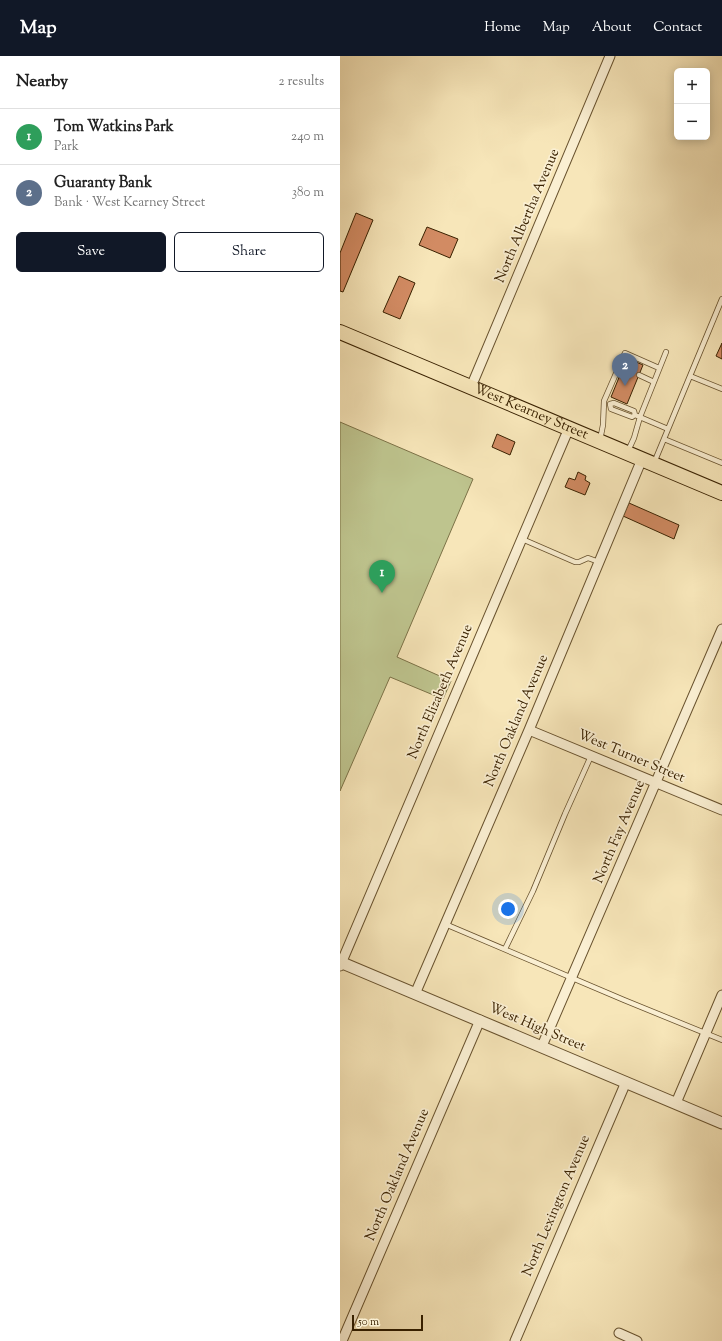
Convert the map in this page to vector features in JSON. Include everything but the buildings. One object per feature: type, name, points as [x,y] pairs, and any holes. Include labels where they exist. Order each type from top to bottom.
[{"type":"main road","name":"West Kearney Street","points":[[340,332],[722,493]]},
{"type":"street","name":"North Albertha Avenue","points":[[471,387],[610,56]]},
{"type":"street","name":"North Elizabeth Avenue","points":[[341,964],[569,428]]},
{"type":"street","name":"North Oakland Avenue","points":[[415,994],[529,730],[599,562],[648,461]]},
{"type":"street","name":"North Fay Avenue","points":[[542,1046],[722,629]]},
{"type":"street","name":"West Turner Street","points":[[529,730],[722,809]]},
{"type":"street","name":"West High Street","points":[[341,964],[480,1020],[722,1123]]},
{"type":"street","points":[[676,1103],[722,995]]},
{"type":"street","name":"North Oakland Avenue","points":[[342,1341],[480,1020]]},
{"type":"street","name":"North Lexington Avenue","points":[[515,1341],[626,1082]]},
{"type":"street","points":[[619,1333],[637,1341]]},
{"type":"lane","points":[[648,461],[664,439],[722,299]]},
{"type":"lane","points":[[627,453],[634,438],[638,416],[666,352]]},
{"type":"lane","points":[[600,441],[603,425],[604,401],[621,368],[625,353],[659,368]]},
{"type":"lane","points":[[639,376],[654,382]]},
{"type":"lane","points":[[690,376],[722,389]]},
{"type":"lane","points":[[604,401],[610,404],[614,403],[634,411],[638,416],[668,429]]},
{"type":"lane","points":[[664,439],[722,463]]},
{"type":"lane","points":[[522,539],[575,562],[588,558],[599,562]]},
{"type":"lane","points":[[505,949],[533,890],[591,756]]},
{"type":"lane","points":[[445,924],[722,1040]]},
{"type":"green space","points":[[340,422],[473,479],[397,657],[451,681],[443,699],[390,677],[340,791]]},
{"type":"place","name":"Guaranty Bank","points":[[625,386]]},
{"type":"place","name":"Tom Watkins Park","points":[[382,593]]}]
